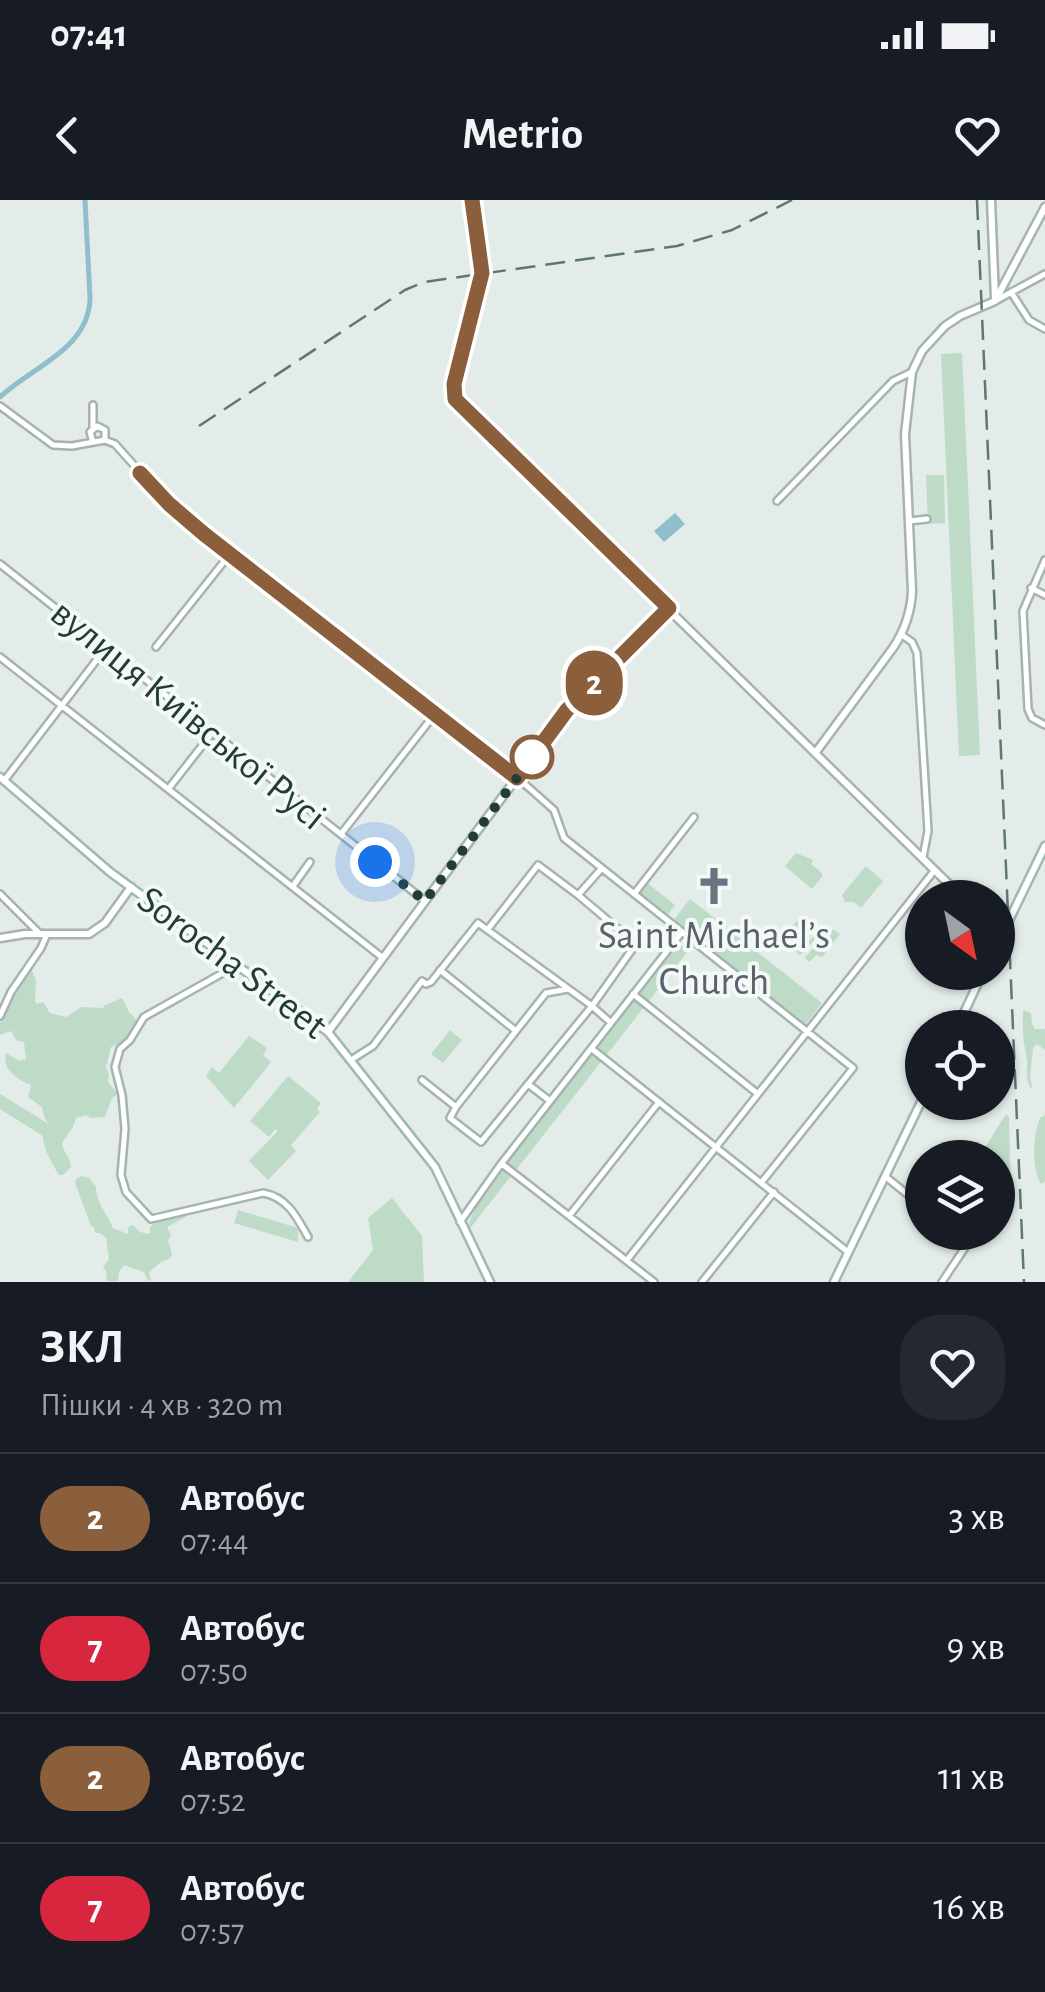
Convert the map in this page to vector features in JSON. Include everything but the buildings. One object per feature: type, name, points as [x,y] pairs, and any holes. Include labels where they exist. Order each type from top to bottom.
[{"type":"street","points":[[472,200],[482,273],[454,384],[455,399],[946,880]]},
{"type":"street","points":[[990,200],[995,301]]},
{"type":"street","points":[[995,301],[1045,206]]},
{"type":"street","points":[[816,752],[902,635],[912,603],[905,424],[912,372],[922,351],[960,316],[1045,274]]},
{"type":"street","points":[[1011,292],[1025,316],[1045,329]]},
{"type":"street","points":[[777,502],[893,381],[912,372]]},
{"type":"street","points":[[92,442],[93,405]]},
{"type":"street","points":[[0,406],[54,445],[106,440],[115,444],[178,512],[517,778],[554,810],[564,838],[853,1068],[761,1183]]},
{"type":"street","points":[[95,427],[106,430],[106,440]]},
{"type":"street","points":[[909,521],[928,520]]},
{"type":"street","points":[[156,647],[230,554]]},
{"type":"street","points":[[1045,560],[1025,602],[1022,618],[1028,709],[1030,716],[1045,725]]},
{"type":"street","name":"вулиця Київської Русі","points":[[0,564],[425,901]]},
{"type":"street","points":[[1031,588],[1045,595]]},
{"type":"street","points":[[328,1032],[567,710],[669,608]]},
{"type":"street","points":[[902,635],[914,644],[917,653],[928,831],[924,857]]},
{"type":"street","points":[[2,779],[106,649]]},
{"type":"street","points":[[0,657],[383,958]]},
{"type":"street","points":[[340,836],[434,715]]},
{"type":"street","points":[[169,788],[212,733]]},
{"type":"street","name":"Sorocha Street","points":[[2,779],[131,887],[328,1032],[435,1167],[490,1282]]},
{"type":"street","points":[[634,894],[694,817]]},
{"type":"street","points":[[1015,908],[1045,846]]},
{"type":"street","points":[[292,886],[310,862]]},
{"type":"street","points":[[487,930],[538,865],[636,944],[592,1006],[481,1142],[450,1118],[546,993],[568,989]]},
{"type":"street","points":[[578,895],[602,868]]},
{"type":"street","points":[[627,1260],[936,869]]},
{"type":"street","points":[[0,938],[89,934],[105,923],[131,887]]},
{"type":"street","points":[[0,894],[43,934]]},
{"type":"street","points":[[351,1060],[373,1046],[422,981],[431,982],[478,923],[611,1023]]},
{"type":"street","points":[[460,1222],[682,932]]},
{"type":"street","points":[[0,1016],[10,992],[41,948],[43,934]]},
{"type":"street","points":[[237,965],[144,1018],[120,1049],[115,1067],[125,1129],[121,1176],[126,1192],[151,1219],[263,1193],[277,1196],[296,1214],[308,1237]]},
{"type":"street","points":[[440,970],[516,1031]]},
{"type":"street","points":[[633,994],[758,1094]]},
{"type":"street","points":[[591,1048],[848,1252]]},
{"type":"street","points":[[422,1080],[456,1108]]},
{"type":"street","points":[[528,1084],[550,1101]]},
{"type":"street","points":[[569,1216],[659,1102]]},
{"type":"street","points":[[834,1282],[913,1120]]},
{"type":"street","points":[[501,1164],[654,1282]]},
{"type":"street","points":[[886,1176],[905,1192]]},
{"type":"street","points":[[702,1282],[774,1192]]},
{"type":"street","points":[[942,1282],[963,1250]]},
{"type":"green space","points":[[962,353],[980,755],[959,756],[941,354]]},
{"type":"green space","points":[[926,475],[944,475],[945,523],[928,524]]},
{"type":"green space","points":[[796,853],[813,860],[811,864],[822,873],[812,889],[785,866]]},
{"type":"green space","points":[[866,866],[883,881],[861,908],[854,902],[845,902],[842,895]]},
{"type":"green space","points":[[645,881],[675,905],[666,917],[636,894]]},
{"type":"green space","points":[[690,899],[822,1003],[805,1025],[672,922]]},
{"type":"green space","points":[[806,918],[819,927],[812,924],[800,939],[807,944],[816,933],[819,935],[800,955],[783,940],[792,926]]},
{"type":"green space","points":[[827,931],[840,934],[822,957],[817,955],[809,962],[805,958]]},
{"type":"green space","points":[[676,942],[689,950],[468,1231],[480,1199],[507,1158]]},
{"type":"green space","points":[[31,968],[36,980],[35,1001],[43,1002],[50,1013],[66,1017],[82,1007],[104,1008],[122,998],[140,1024],[130,1039],[111,1047],[106,1067],[108,1082],[118,1094],[112,1098],[105,1117],[76,1118],[62,1143],[71,1167],[63,1175],[59,1175],[51,1161],[43,1136],[0,1109],[0,1094],[49,1124],[42,1107],[28,1097],[31,1085],[16,1077],[6,1064],[6,1053],[19,1061],[26,1059],[24,1042],[16,1040],[11,1031],[0,1035],[0,1023]]},
{"type":"green space","points":[[1023,1010],[1031,1013],[1035,1029],[1045,1029],[1045,1050],[1037,1044],[1033,1048],[1031,1088],[1027,1076]]},
{"type":"green space","points":[[450,1030],[462,1040],[443,1063],[431,1054]]},
{"type":"green space","points":[[249,1036],[267,1048],[263,1055],[271,1062],[234,1108],[206,1076],[212,1067],[219,1073]]},
{"type":"green space","points":[[288,1076],[321,1103],[317,1109],[320,1112],[291,1145],[296,1151],[268,1180],[249,1161],[278,1131],[275,1129],[269,1137],[250,1121]]},
{"type":"green space","points":[[1045,1115],[1045,1181],[1041,1184],[1034,1160],[1035,1142],[1040,1118]]},
{"type":"green space","points":[[1002,1120],[1009,1120],[1010,1140],[990,1140]]},
{"type":"green space","points":[[82,1176],[96,1187],[113,1228],[128,1234],[128,1227],[133,1225],[150,1234],[157,1215],[184,1210],[186,1217],[167,1227],[172,1254],[149,1272],[151,1280],[144,1272],[124,1265],[118,1281],[107,1281],[103,1267],[109,1259],[106,1238],[91,1226],[75,1183]]},
{"type":"green space","points":[[392,1198],[422,1236],[424,1282],[348,1282],[373,1250],[368,1218]]},
{"type":"green space","points":[[238,1210],[298,1228],[298,1242],[234,1223]]},
{"type":"water","points":[[675,513],[685,524],[664,542],[654,531]]},
{"type":"waterway","points":[[0,397],[70,344],[87,316],[90,298],[85,200]]},
{"type":"railway","points":[[199,426],[405,290],[424,282],[677,246],[732,230],[792,200]]},
{"type":"railway","points":[[977,200],[1024,1282]]},
{"type":"bus line","name":"2","points":[[140,473],[204,534],[517,778],[567,710],[669,608],[455,399],[454,384],[482,273],[472,200]]},
{"type":"place","name":"Saint Michael’s Church","points":[[714,886]]},
{"type":"route","points":[[375,862],[425,901],[532,757]]}]
